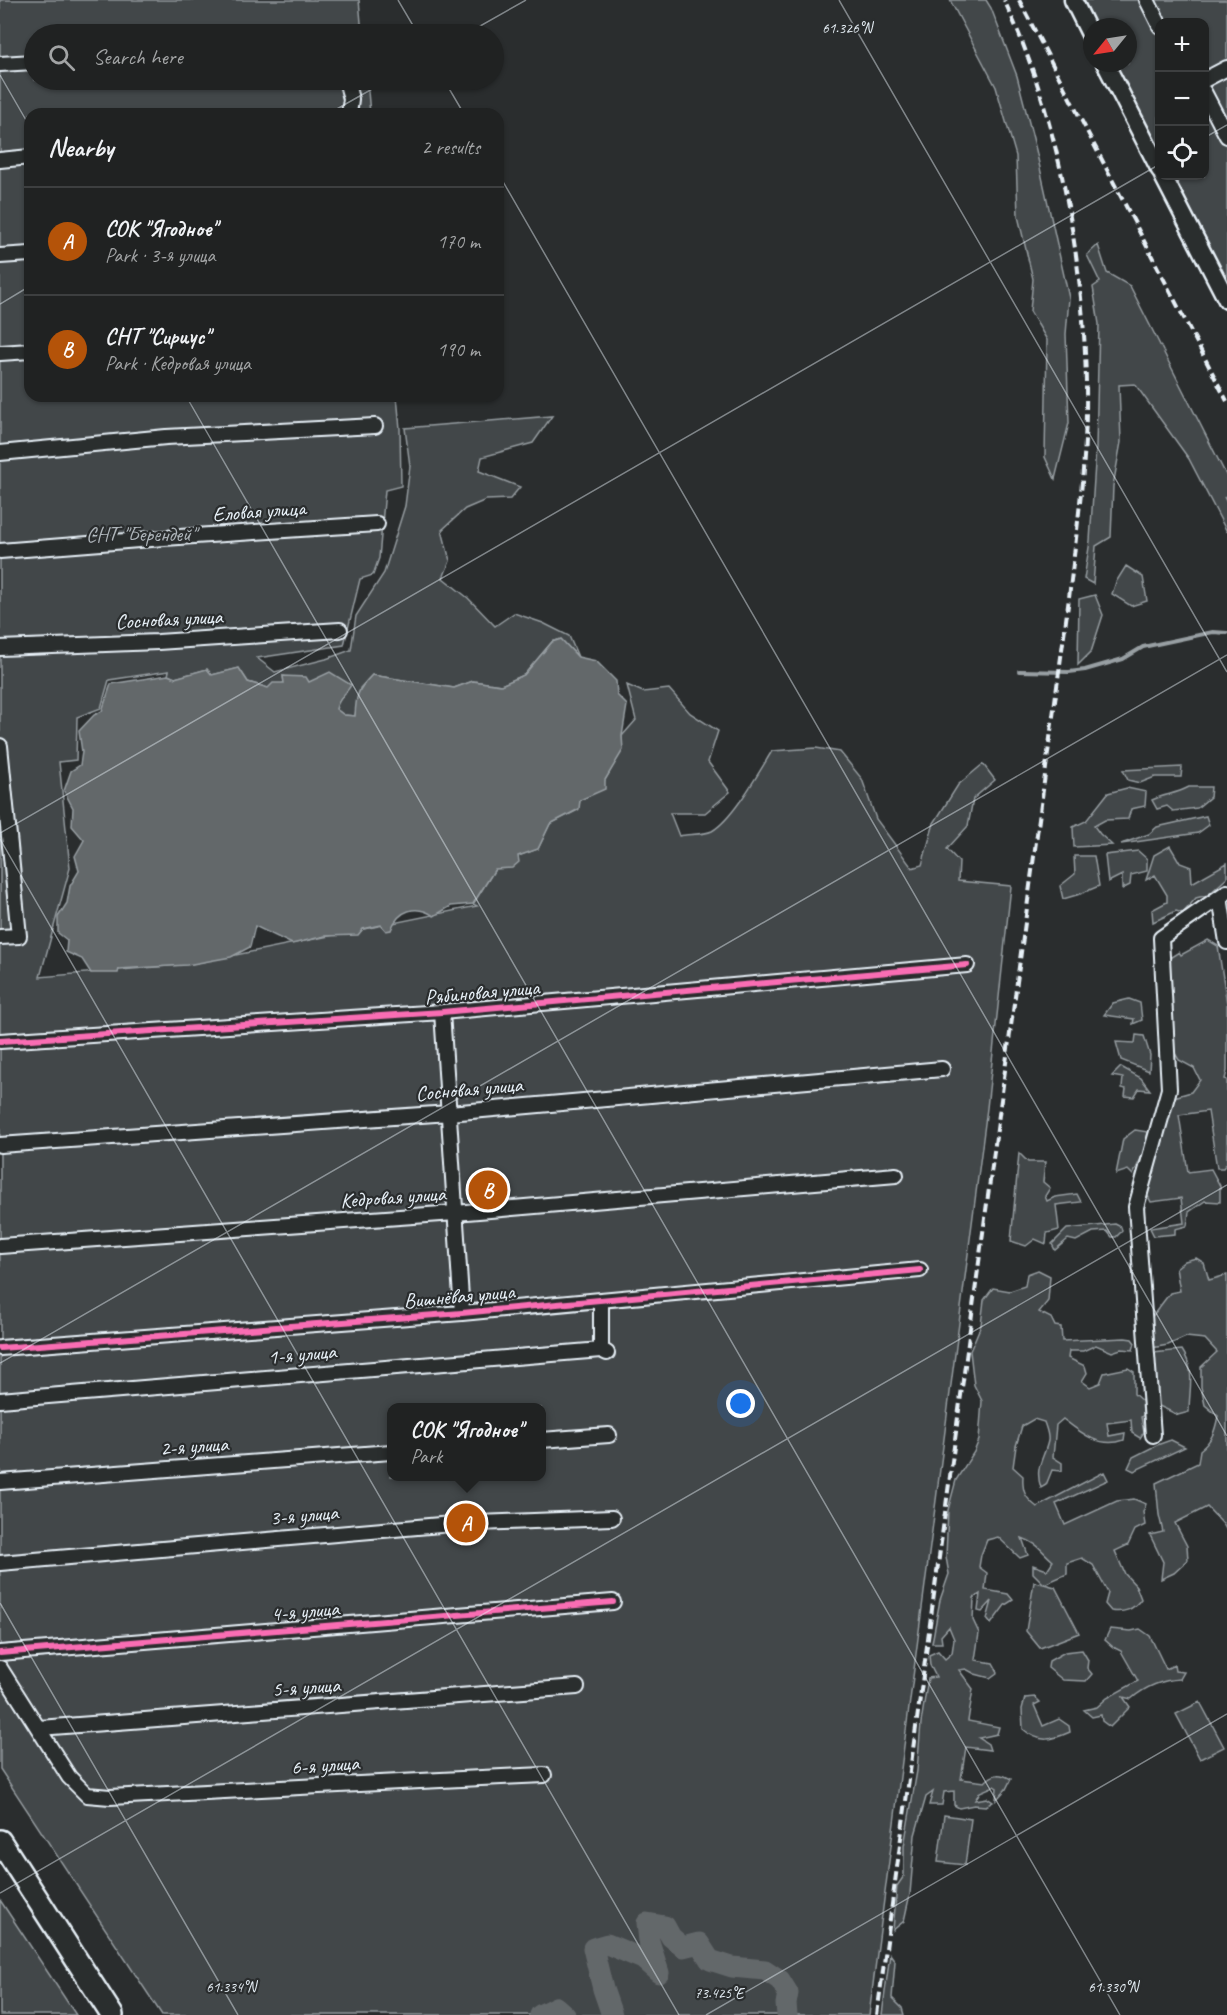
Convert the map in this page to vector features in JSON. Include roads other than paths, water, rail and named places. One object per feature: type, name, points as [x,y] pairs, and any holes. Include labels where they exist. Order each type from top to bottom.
[{"type":"main road","points":[[0,1841],[112,2015]]},
{"type":"street","points":[[1073,0],[1083,20]]},
{"type":"street","points":[[1147,0],[1156,18]]},
{"type":"street","points":[[0,64],[24,63]]},
{"type":"street","points":[[1209,77],[1227,68]]},
{"type":"street","points":[[1110,72],[1155,160]]},
{"type":"street","points":[[349,90],[350,108]]},
{"type":"street","points":[[1209,102],[1227,136]]},
{"type":"street","points":[[0,160],[24,158]]},
{"type":"street","points":[[1164,180],[1227,300]]},
{"type":"street","points":[[0,256],[24,254]]},
{"type":"street","points":[[0,353],[24,351]]},
{"type":"street","points":[[0,453],[166,437],[375,426]]},
{"type":"street","name":"Еловая улица","points":[[0,552],[377,524]]},
{"type":"street","name":"Сосновая улица","points":[[0,648],[158,642],[340,630]]},
{"type":"street","points":[[0,746],[5,844],[19,936],[0,937]]},
{"type":"street","points":[[1223,894],[1227,942]]},
{"type":"street","points":[[1153,1435],[1136,1207],[1169,1089],[1161,938],[1223,894]]},
{"type":"street","name":"Рябиновая улица","points":[[0,1041],[442,1012],[967,965]]},
{"type":"street","points":[[442,1012],[462,1313]]},
{"type":"street","name":"Сосновая улица","points":[[0,1145],[449,1113],[942,1069]]},
{"type":"street","name":"Кедровая улица","points":[[0,1246],[454,1213],[896,1175]]},
{"type":"street","name":"Вишнёвая улица","points":[[0,1348],[462,1313],[920,1270]]},
{"type":"street","name":"1-я улица","points":[[0,1400],[604,1351],[601,1300]]},
{"type":"street","points":[[546,1440],[609,1435]]},
{"type":"street","name":"2-я улица","points":[[0,1482],[387,1452]]},
{"type":"street","name":"3-я улица","points":[[0,1563],[452,1524],[612,1518]]},
{"type":"street","name":"4-я улица","points":[[0,1653],[613,1602]]},
{"type":"street","name":"6-я улица","points":[[0,1668],[69,1777],[87,1795],[110,1797],[346,1786],[388,1781],[544,1775]]},
{"type":"street","name":"5-я улица","points":[[39,1728],[577,1687]]},
{"type":"waterway","points":[[1019,671],[1085,670],[1123,659],[1143,647],[1213,632],[1227,633]]},
{"type":"waterway","points":[[612,2015],[593,1948],[607,1944],[643,1959],[659,1973],[649,1941],[647,1923],[665,1926],[671,1937],[683,1947],[699,1943],[710,1960],[732,1967],[765,1970],[780,1980],[788,1993],[787,2015]]},
{"type":"waterway","points":[[540,2015],[556,2007],[565,2015]]},
{"type":"railway","points":[[877,2015],[1069,598],[1084,458],[1086,412],[1082,309],[1067,202],[1056,148],[1041,96],[1004,0]]},
{"type":"railway","points":[[1019,0],[1227,401]]},
{"type":"place","name":"СНТ \"Сириус\"","points":[[488,1190]]},
{"type":"place","name":"СОК \"Ягодное\"","points":[[466,1523]]},
{"type":"park label","name":"СНТ \"Берендей\"","points":[[141,534]]}]
